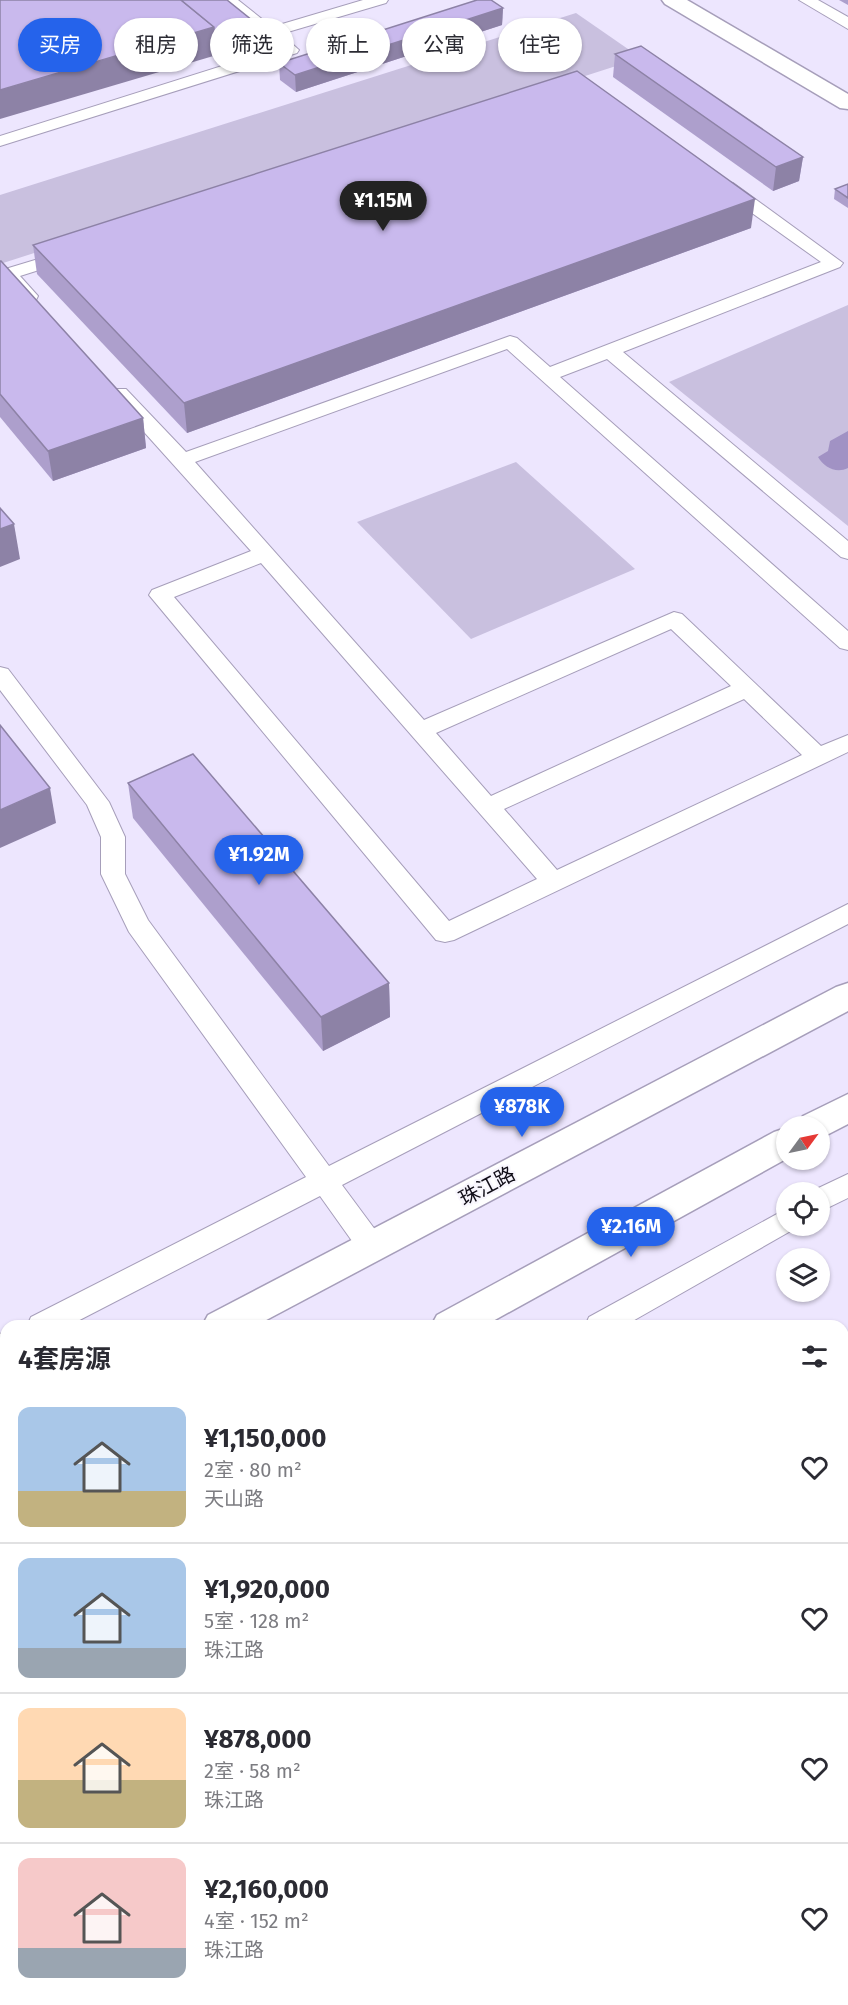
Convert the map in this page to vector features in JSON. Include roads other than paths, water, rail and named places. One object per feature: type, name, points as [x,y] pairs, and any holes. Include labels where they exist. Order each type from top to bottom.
[{"type":"street","points":[[672,0],[848,103]]},
{"type":"street","points":[[708,0],[848,80]]},
{"type":"street","name":"珠江路","points":[[232,1320],[848,996]]},
{"type":"street","points":[[830,1118],[848,1108]]},
{"type":"street","points":[[461,1320],[776,1147]]},
{"type":"lane","points":[[228,0],[250,18]]},
{"type":"lane","points":[[294,26],[381,0]]},
{"type":"lane","points":[[807,0],[848,24]]},
{"type":"lane","points":[[0,141],[221,72]]},
{"type":"lane","points":[[710,175],[841,260]]},
{"type":"lane","points":[[40,308],[8,274],[88,249]]},
{"type":"lane","points":[[547,375],[841,260]]},
{"type":"lane","points":[[182,460],[510,342],[848,643]]},
{"type":"lane","points":[[609,351],[848,552]]},
{"type":"lane","points":[[103,376],[182,460],[554,882]]},
{"type":"lane","points":[[264,554],[160,595],[445,933],[848,743]]},
{"type":"lane","points":[[421,731],[674,620],[818,757]]},
{"type":"lane","points":[[0,674],[97,802],[113,837],[113,874],[138,925],[372,1247]]},
{"type":"lane","points":[[488,807],[747,688]]},
{"type":"lane","points":[[52,1320],[848,913]]},
{"type":"lane","points":[[830,1196],[848,1185]]},
{"type":"lane","points":[[611,1320],[776,1226]]}]
